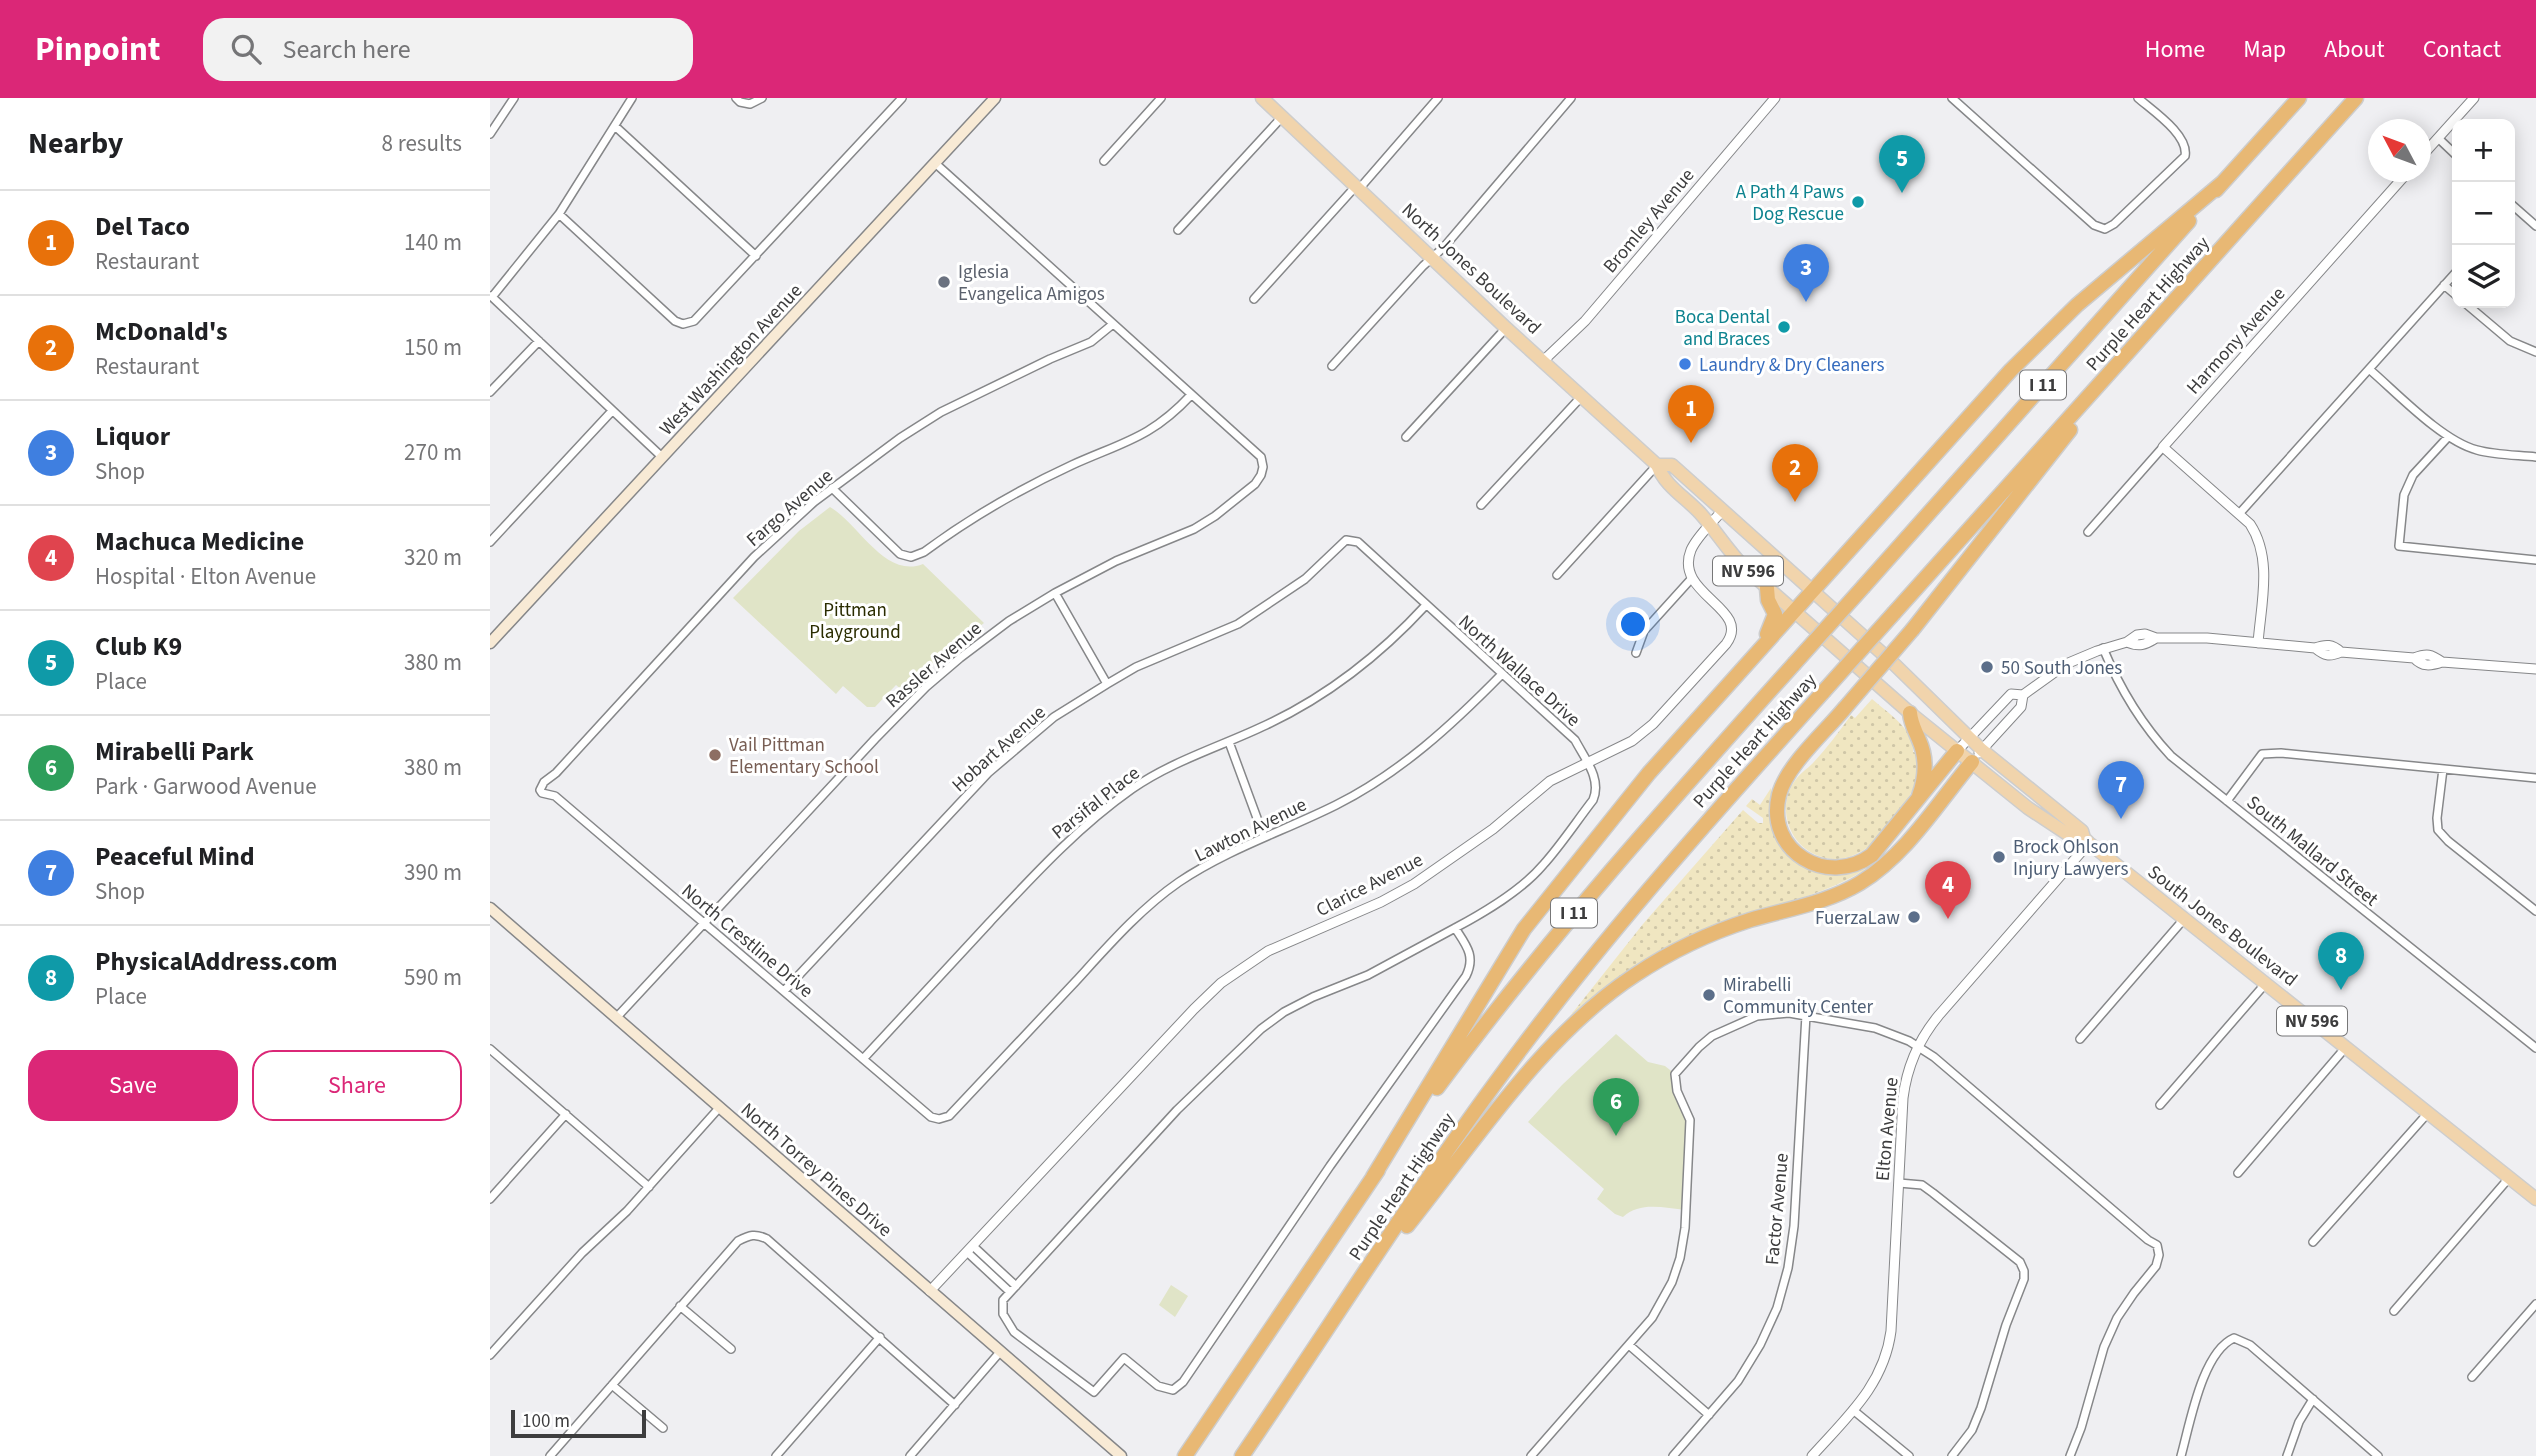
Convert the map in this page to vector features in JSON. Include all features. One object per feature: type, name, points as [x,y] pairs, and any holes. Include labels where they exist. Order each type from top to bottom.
[{"type":"highway","name":"Purple Heart Highway","points":[[1185,1456],[1373,1177],[1476,1035],[1557,933],[2299,98]]},
{"type":"highway","name":"Purple Heart Highway","points":[[1241,1456],[1500,1077],[1586,964],[1663,872],[2356,98]]},
{"type":"highway","points":[[1373,1177],[1530,920],[1643,779],[1972,411],[2077,305],[2222,183]]},
{"type":"highway","points":[[1957,751],[1872,855],[1852,866],[1831,868],[1816,865],[1802,858],[1788,844],[1781,831],[1777,814],[1780,790],[1793,769],[1913,629],[2187,287]]},
{"type":"highway","points":[[1765,642],[1775,614],[1768,600],[1767,588]]},
{"type":"highway","points":[[1910,713],[1911,726],[1919,738],[1924,761],[1923,780],[1916,803]]},
{"type":"highway","points":[[1337,1315],[1539,1059],[1591,1008],[1643,970],[1701,938],[1747,921],[1827,898],[1864,880],[1901,849],[1972,762]]},
{"type":"main road","name":"West Washington Avenue","points":[[490,643],[995,98]]},
{"type":"main road","name":"North Jones Boulevard","points":[[1262,98],[1506,328],[1657,465],[1662,477],[1710,526],[1734,557],[1835,648]]},
{"type":"main road","name":"North Jones Boulevard","points":[[1657,465],[1672,465],[1853,627]]},
{"type":"main road","name":"South Jones Boulevard","points":[[1853,627],[1982,750],[2082,831],[2086,840],[2536,1199]]},
{"type":"main road","name":"South Jones Boulevard","points":[[1835,648],[1910,713],[2040,817],[2075,839],[2086,840]]},
{"type":"main road","name":"North Torrey Pines Drive","points":[[490,908],[1121,1456]]},
{"type":"street","points":[[490,134],[514,98]]},
{"type":"street","points":[[632,98],[559,214],[491,296],[662,457]]},
{"type":"street","points":[[736,98],[740,102],[750,104],[762,98]]},
{"type":"street","points":[[559,214],[674,321],[682,324],[694,321],[902,98]]},
{"type":"street","points":[[1104,160],[1161,98]]},
{"type":"street","points":[[1254,299],[1438,98]]},
{"type":"street","points":[[1332,366],[1444,247],[1572,98]]},
{"type":"street","name":"Bromley Avenue","points":[[1544,361],[1585,321],[1774,98]]},
{"type":"street","points":[[1952,98],[2094,225],[2105,229],[2114,224],[2185,156],[2186,149],[2182,138],[2138,98]]},
{"type":"street","points":[[2431,146],[2474,98]]},
{"type":"street","points":[[1178,230],[1282,117]]},
{"type":"street","points":[[615,127],[755,256]]},
{"type":"street","points":[[2438,138],[2452,151]]},
{"type":"street","points":[[832,488],[900,554],[911,557],[924,552],[1006,499],[1154,429],[1171,417],[1191,395],[935,163]]},
{"type":"street","name":"Harmony Avenue","points":[[2088,532],[2399,182]]},
{"type":"street","points":[[2515,209],[2536,226]]},
{"type":"street","points":[[2239,514],[2452,276]]},
{"type":"street","points":[[2444,285],[2452,292]]},
{"type":"street","points":[[2471,308],[2510,341],[2536,352]]},
{"type":"street","name":"Fargo Avenue","points":[[541,786],[556,773],[754,557],[832,488],[900,438],[941,412],[1091,342],[1113,324]]},
{"type":"street","points":[[1406,437],[1506,328]]},
{"type":"street","points":[[490,392],[539,341]]},
{"type":"street","points":[[2370,369],[2448,437],[2478,451],[2536,457]]},
{"type":"street","name":"Rassler Avenue","points":[[617,1017],[918,694],[960,658],[1009,621],[1055,593],[1116,561],[1194,529],[1255,484],[1263,467],[1261,457],[1191,395]]},
{"type":"street","points":[[1481,505],[1582,396]]},
{"type":"street","points":[[490,542],[612,411]]},
{"type":"street","points":[[2448,437],[2413,475],[2404,495],[2399,545],[2536,560]]},
{"type":"street","points":[[2163,447],[2250,524],[2262,547],[2264,566],[2258,643]]},
{"type":"street","points":[[1556,575],[1657,465]]},
{"type":"street","points":[[1636,653],[1644,631],[1692,578],[1690,553],[1697,540],[1722,511]]},
{"type":"street","name":"North Wallace Drive","points":[[1346,540],[1358,542],[1575,740],[1596,782],[1597,791],[1593,800],[1546,862],[1506,896],[1455,928]]},
{"type":"street","name":"Hobart Avenue","points":[[785,991],[988,773],[1054,717],[1136,667],[1238,624],[1304,579],[1346,540]]},
{"type":"street","name":"Clarice Avenue","points":[[930,1291],[1221,983],[1268,951],[1381,902],[1413,884],[1484,836],[1550,781],[1632,741],[1645,731],[1730,639],[1733,629],[1729,618],[1692,578]]},
{"type":"street","points":[[1055,593],[1107,684]]},
{"type":"street","name":"Parsifal Place","points":[[863,1059],[1050,858],[1092,819],[1134,787],[1174,765],[1229,742],[1302,706],[1349,677],[1396,637],[1426,605]]},
{"type":"street","points":[[1957,751],[2011,694],[2022,695],[2063,667],[2103,649],[2127,642],[2137,646],[2156,638],[2188,637],[2315,648],[2324,655],[2332,656],[2341,652],[2414,658],[2420,664],[2430,666],[2442,662],[2536,669]]},
{"type":"street","name":"South Mallard Street","points":[[2103,649],[2123,692],[2151,734],[2171,756],[2536,1048]]},
{"type":"street","name":"Lawton Avenue","points":[[939,1119],[949,1116],[1116,938],[1178,883],[1219,857],[1337,805],[1407,761],[1426,748],[1502,674]]},
{"type":"street","points":[[1972,762],[2021,707],[2022,695]]},
{"type":"street","points":[[1229,742],[1264,837]]},
{"type":"street","points":[[2227,801],[2262,754],[2281,753],[2536,778]]},
{"type":"street","points":[[2443,769],[2438,830],[2448,841],[2536,911]]},
{"type":"street","name":"North Crestline Drive","points":[[541,786],[542,793],[555,796],[931,1117],[939,1119]]},
{"type":"street","name":"Elton Avenue","points":[[1812,1456],[1853,1410],[1878,1376],[1889,1347],[1905,1082],[1918,1046],[1939,1015],[2086,840]]},
{"type":"street","points":[[2080,1039],[2184,919]]},
{"type":"street","points":[[1455,928],[1471,953],[1471,967],[1466,976],[1322,1176],[1183,1382],[1173,1390],[1158,1386],[1124,1358],[1094,1392],[1014,1332],[1003,1314],[1003,1300],[1177,1110],[1261,1029],[1303,1002],[1368,975],[1455,928]]},
{"type":"street","points":[[2160,1105],[2266,983]]},
{"type":"street","points":[[1531,1456],[1629,1345],[1662,1302],[1681,1258],[1690,1120],[1677,1091],[1675,1074],[1712,1036],[1757,1016],[1789,1013],[1875,1028],[1918,1046],[1955,1074],[2157,1245],[2159,1255],[2156,1266],[2117,1318],[2104,1347],[2081,1428],[2070,1456]]},
{"type":"street","name":"Factor Avenue","points":[[1673,1456],[1738,1381],[1760,1345],[1777,1308],[1788,1268],[1794,1226],[1806,1015]]},
{"type":"street","points":[[2238,1173],[2346,1047]]},
{"type":"street","points":[[490,1049],[649,1187]]},
{"type":"street","points":[[490,1355],[582,1253],[627,1211],[719,1108]]},
{"type":"street","points":[[2313,1242],[2428,1113]]},
{"type":"street","points":[[490,1199],[566,1114]]},
{"type":"street","points":[[2394,1311],[2509,1178]]},
{"type":"street","points":[[1899,1183],[1922,1185],[1944,1200],[2020,1262],[2024,1270],[2024,1279],[2006,1325],[1982,1408],[1972,1430],[1952,1456]]},
{"type":"street","points":[[550,1456],[738,1241],[751,1234],[767,1239],[955,1405]]},
{"type":"street","points":[[970,1249],[1013,1289]]},
{"type":"street","points":[[2472,1377],[2536,1304]]},
{"type":"street","points":[[680,1306],[731,1349]]},
{"type":"street","points":[[776,1456],[880,1337]]},
{"type":"street","points":[[2181,1456],[2204,1377],[2225,1342],[2234,1338],[2250,1345],[2378,1456]]},
{"type":"street","points":[[1629,1345],[1709,1415]]},
{"type":"street","points":[[910,1456],[1000,1352]]},
{"type":"street","points":[[612,1385],[663,1428]]},
{"type":"street","points":[[2287,1456],[2299,1422],[2313,1399]]},
{"type":"street","points":[[1853,1410],[1909,1456]]},
{"type":"sand","points":[[1872,699],[1899,722],[1910,736],[1913,752],[1920,754],[1916,781],[1905,803],[1872,844],[1846,858],[1823,858],[1806,849],[1792,833],[1786,813],[1789,792],[1796,779],[1823,752],[1851,715],[1855,718]]},
{"type":"sand","points":[[1771,788],[1770,816],[1773,832],[1778,843],[1795,861],[1828,875],[1844,875],[1866,869],[1808,896],[1726,921],[1683,939],[1642,963],[1604,991],[1551,1040],[1643,924],[1743,810],[1758,823],[1763,823],[1763,818],[1746,806],[1752,799],[1760,805]]},
{"type":"green space","name":"Pittman Playground","points":[[830,507],[885,557],[909,567],[923,564],[984,623],[946,652],[903,691],[896,685],[875,707],[867,707],[843,686],[836,694],[733,598],[799,531]]},
{"type":"green space","points":[[1616,1034],[1648,1062],[1665,1066],[1675,1074],[1690,1120],[1686,1210],[1645,1207],[1623,1217],[1615,1214],[1597,1199],[1604,1189],[1528,1122],[1562,1085]]},
{"type":"green space","points":[[1171,1285],[1188,1296],[1175,1317],[1159,1305]]},
{"type":"place","name":"Club K9","points":[[1902,193]]},
{"type":"place","name":"A Path 4 Paws Dog Rescue","points":[[1858,202]]},
{"type":"place","name":"Iglesia Evangelica Amigos","points":[[944,282]]},
{"type":"place","name":"Liquor","points":[[1806,302]]},
{"type":"place","name":"Boca Dental and Braces","points":[[1784,327]]},
{"type":"place","name":"Laundry & Dry Cleaners","points":[[1685,364]]},
{"type":"place","name":"Del Taco","points":[[1691,443]]},
{"type":"place","name":"McDonald's","points":[[1795,502]]},
{"type":"place","name":"50 South Jones","points":[[1987,667]]},
{"type":"place","name":"Vail Pittman Elementary School","points":[[715,755]]},
{"type":"place","name":"Peaceful Mind","points":[[2121,819]]},
{"type":"place","name":"Brock Ohlson Injury Lawyers","points":[[1999,857]]},
{"type":"place","name":"FuerzaLaw","points":[[1914,917]]},
{"type":"place","name":"Machuca Medicine","points":[[1948,919]]},
{"type":"place","name":"PhysicalAddress.com","points":[[2341,990]]},
{"type":"place","name":"Mirabelli Community Center","points":[[1709,995]]},
{"type":"place","name":"Mirabelli Park","points":[[1616,1136]]}]
